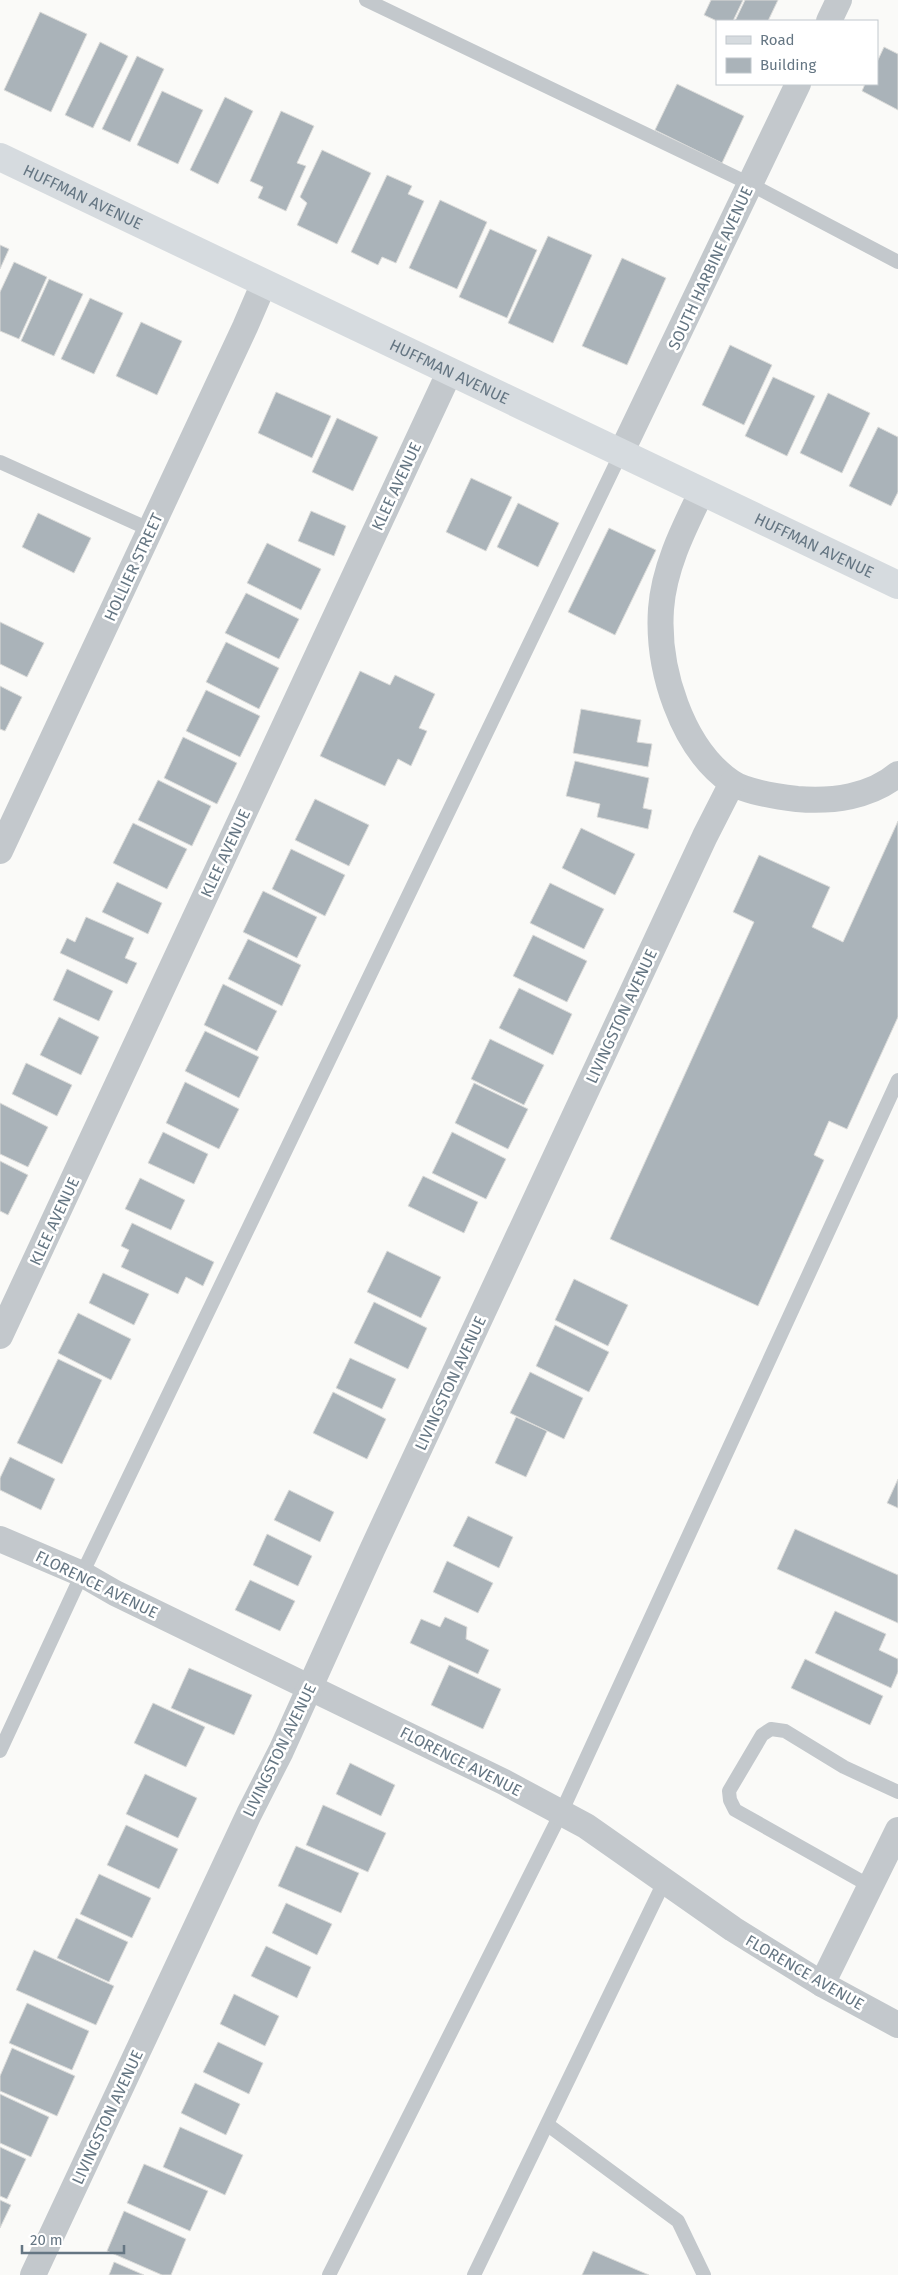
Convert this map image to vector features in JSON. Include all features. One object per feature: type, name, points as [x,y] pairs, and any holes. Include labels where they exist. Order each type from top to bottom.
[{"type":"street","points":[[829,20],[839,0]]},
{"type":"street","name":"SOUTH HARBINE AVENUE","points":[[621,453],[798,85]]},
{"type":"street","name":"HUFFMAN AVENUE","points":[[0,157],[898,585]]},
{"type":"street","name":"HOLLIER STREET","points":[[0,851],[9,807],[150,530],[264,283]]},
{"type":"street","name":"KLEE AVENUE","points":[[0,1336],[450,371]]},
{"type":"street","points":[[702,491],[668,570],[661,609],[663,648],[670,690],[684,726],[705,757],[732,783],[774,796],[821,801],[858,795],[892,780],[898,774]]},
{"type":"street","name":"LIVINGSTON AVENUE","points":[[33,2275],[310,1686],[701,845],[732,783]]},
{"type":"street","name":"FLORENCE AVENUE","points":[[0,1539],[82,1574],[115,1593],[310,1686],[504,1782],[586,1826],[733,1929],[822,1984],[898,2025]]},
{"type":"street","points":[[822,1984],[898,1830]]},
{"type":"lane","points":[[366,0],[750,184],[898,262]]},
{"type":"lane","points":[[0,1750],[82,1574],[621,453]]},
{"type":"lane","points":[[0,462],[150,530]]},
{"type":"lane","points":[[329,2275],[561,1813],[898,1080]]},
{"type":"lane","points":[[870,1886],[735,1810],[730,1800],[729,1791],[762,1735],[771,1729],[785,1730],[844,1767],[898,1792]]},
{"type":"lane","points":[[474,2275],[664,1882]]},
{"type":"lane","points":[[548,2125],[678,2220],[704,2275]]},
{"type":"building","points":[[711,0],[743,0],[733,20],[716,21],[704,15]]},
{"type":"building","points":[[745,0],[778,0],[768,20],[735,20]]},
{"type":"building","points":[[40,12],[87,34],[51,112],[4,90]]},
{"type":"building","points":[[100,42],[128,56],[93,128],[65,115]]},
{"type":"building","points":[[884,47],[898,54],[898,110],[862,91],[865,85],[878,85],[878,60]]},
{"type":"building","points":[[137,56],[164,69],[130,142],[102,129]]},
{"type":"building","points":[[677,84],[744,116],[722,163],[655,130]]},
{"type":"building","points":[[162,91],[203,110],[178,164],[137,145]]},
{"type":"building","points":[[225,97],[253,111],[218,184],[190,170]]},
{"type":"building","points":[[281,111],[314,126],[297,163],[306,166],[286,211],[258,198],[263,187],[250,181]]},
{"type":"building","points":[[322,150],[371,173],[337,244],[297,225],[307,203],[300,197]]},
{"type":"building","points":[[387,175],[412,186],[408,194],[424,201],[396,263],[382,257],[378,265],[351,252]]},
{"type":"building","points":[[440,200],[487,222],[457,289],[409,268]]},
{"type":"building","points":[[490,229],[537,250],[507,318],[459,297]]},
{"type":"building","points":[[548,236],[592,255],[553,343],[508,323]]},
{"type":"building","points":[[0,245],[9,249],[0,269]]},
{"type":"building","points":[[622,258],[666,278],[627,365],[582,346]]},
{"type":"building","points":[[14,262],[47,277],[19,339],[0,331],[0,292]]},
{"type":"building","points":[[49,279],[83,294],[54,356],[21,341]]},
{"type":"building","points":[[90,298],[123,313],[94,374],[61,359]]},
{"type":"building","points":[[141,322],[182,341],[157,395],[116,376]]},
{"type":"building","points":[[730,345],[772,365],[744,425],[702,405]]},
{"type":"building","points":[[773,377],[815,396],[787,456],[745,436]]},
{"type":"building","points":[[276,392],[331,416],[312,458],[258,433]]},
{"type":"building","points":[[828,393],[870,413],[842,473],[800,453]]},
{"type":"building","points":[[337,418],[378,437],[353,491],[312,472]]},
{"type":"building","points":[[878,427],[898,437],[898,492],[891,506],[849,486]]},
{"type":"building","points":[[471,478],[512,497],[486,551],[446,532]]},
{"type":"building","points":[[518,503],[559,523],[538,567],[497,547]]},
{"type":"building","points":[[311,511],[346,526],[334,556],[298,541]]},
{"type":"building","points":[[38,513],[91,538],[74,573],[22,547]]},
{"type":"building","points":[[609,528],[656,550],[615,635],[568,612]]},
{"type":"building","points":[[267,543],[321,569],[301,610],[247,583]]},
{"type":"building","points":[[246,593],[299,619],[279,659],[225,633]]},
{"type":"building","points":[[0,622],[44,643],[27,677],[0,664]]},
{"type":"building","points":[[226,642],[279,668],[259,709],[206,682]]},
{"type":"building","points":[[360,671],[390,685],[395,675],[435,694],[419,728],[427,731],[411,766],[398,759],[385,786],[320,756]]},
{"type":"building","points":[[0,686],[22,697],[5,731],[0,729]]},
{"type":"building","points":[[206,690],[260,716],[240,757],[186,731]]},
{"type":"building","points":[[581,709],[641,720],[637,742],[652,744],[648,767],[573,753]]},
{"type":"building","points":[[183,737],[237,763],[217,804],[164,778]]},
{"type":"building","points":[[575,761],[649,778],[643,808],[652,810],[648,829],[597,817],[600,804],[566,796]]},
{"type":"building","points":[[158,780],[211,806],[192,846],[138,820]]},
{"type":"building","points":[[315,799],[369,825],[349,866],[295,840]]},
{"type":"building","points":[[898,821],[898,1017],[847,1129],[829,1121],[814,1155],[824,1160],[758,1306],[610,1239],[754,922],[733,912],[759,855],[830,887],[812,927],[843,942]]},
{"type":"building","points":[[133,823],[187,849],[167,889],[113,863]]},
{"type":"building","points":[[581,828],[635,854],[615,895],[562,868]]},
{"type":"building","points":[[291,849],[345,875],[325,916],[272,889]]},
{"type":"building","points":[[117,882],[162,903],[148,934],[102,912]]},
{"type":"building","points":[[550,883],[604,909],[584,949],[530,923]]},
{"type":"building","points":[[263,891],[317,917],[297,958],[243,932]]},
{"type":"building","points":[[86,917],[134,938],[125,958],[137,963],[127,984],[60,953],[67,938],[75,942]]},
{"type":"building","points":[[533,935],[587,961],[567,1002],[513,976]]},
{"type":"building","points":[[248,939],[301,965],[282,1006],[228,979]]},
{"type":"building","points":[[67,969],[113,991],[99,1021],[53,1000]]},
{"type":"building","points":[[223,984],[277,1011],[257,1051],[204,1025]]},
{"type":"building","points":[[519,988],[572,1014],[553,1055],[499,1028]]},
{"type":"building","points":[[59,1017],[99,1037],[81,1075],[40,1055]]},
{"type":"building","points":[[205,1031],[259,1057],[239,1098],[185,1071]]},
{"type":"building","points":[[490,1039],[544,1065],[524,1105],[471,1079]]},
{"type":"building","points":[[26,1063],[72,1085],[57,1116],[12,1094]]},
{"type":"building","points":[[185,1082],[239,1109],[219,1149],[166,1123]]},
{"type":"building","points":[[474,1083],[528,1109],[508,1149],[455,1123]]},
{"type":"building","points":[[0,1103],[48,1127],[28,1167],[0,1154]]},
{"type":"building","points":[[163,1132],[208,1154],[194,1184],[148,1163]]},
{"type":"building","points":[[452,1132],[506,1159],[486,1199],[432,1173]]},
{"type":"building","points":[[0,1161],[28,1175],[8,1215],[0,1211]]},
{"type":"building","points":[[423,1176],[478,1202],[464,1233],[408,1206]]},
{"type":"building","points":[[140,1178],[185,1200],[171,1230],[125,1209]]},
{"type":"building","points":[[132,1223],[214,1262],[203,1286],[186,1277],[178,1294],[121,1267],[129,1250],[121,1246]]},
{"type":"building","points":[[387,1251],[441,1277],[421,1318],[367,1292]]},
{"type":"building","points":[[103,1273],[149,1294],[134,1325],[89,1303]]},
{"type":"building","points":[[574,1279],[628,1305],[608,1346],[555,1320]]},
{"type":"building","points":[[374,1302],[427,1328],[408,1369],[354,1343]]},
{"type":"building","points":[[78,1313],[131,1339],[111,1380],[58,1353]]},
{"type":"building","points":[[555,1325],[609,1352],[589,1392],[536,1366]]},
{"type":"building","points":[[350,1358],[396,1379],[382,1409],[336,1388]]},
{"type":"building","points":[[58,1359],[102,1380],[62,1464],[17,1443]]},
{"type":"building","points":[[530,1372],[583,1398],[564,1439],[510,1413]]},
{"type":"building","points":[[333,1392],[386,1419],[367,1459],[313,1433]]},
{"type":"building","points":[[516,1417],[547,1431],[526,1477],[495,1463]]},
{"type":"building","points":[[10,1457],[55,1479],[41,1510],[0,1490],[0,1478]]},
{"type":"building","points":[[898,1479],[898,1508],[887,1503]]},
{"type":"building","points":[[289,1490],[334,1512],[320,1542],[274,1520]]},
{"type":"building","points":[[468,1516],[513,1537],[499,1568],[453,1546]]},
{"type":"building","points":[[795,1529],[898,1575],[898,1623],[777,1569]]},
{"type":"building","points":[[267,1534],[312,1556],[298,1586],[253,1565]]},
{"type":"building","points":[[447,1561],[493,1583],[478,1613],[433,1592]]},
{"type":"building","points":[[250,1580],[295,1601],[280,1631],[235,1610]]},
{"type":"building","points":[[835,1611],[886,1634],[879,1650],[898,1659],[898,1672],[891,1688],[815,1653]]},
{"type":"building","points":[[445,1617],[467,1627],[466,1639],[489,1650],[478,1674],[410,1643],[421,1619],[440,1627]]},
{"type":"building","points":[[805,1659],[883,1696],[870,1725],[791,1688]]},
{"type":"building","points":[[449,1665],[501,1689],[483,1729],[431,1705]]},
{"type":"building","points":[[189,1668],[252,1695],[234,1735],[171,1708]]},
{"type":"building","points":[[153,1703],[205,1727],[186,1767],[134,1743]]},
{"type":"building","points":[[350,1763],[395,1785],[381,1816],[336,1794]]},
{"type":"building","points":[[145,1774],[197,1798],[178,1838],[126,1814]]},
{"type":"building","points":[[323,1805],[386,1833],[368,1872],[306,1845]]},
{"type":"building","points":[[126,1825],[178,1849],[159,1889],[107,1865]]},
{"type":"building","points":[[296,1846],[359,1873],[341,1913],[278,1886]]},
{"type":"building","points":[[99,1874],[151,1898],[132,1938],[80,1914]]},
{"type":"building","points":[[286,1903],[332,1924],[317,1955],[272,1933]]},
{"type":"building","points":[[76,1918],[128,1942],[109,1982],[57,1958]]},
{"type":"building","points":[[266,1946],[311,1967],[297,1998],[251,1976]]},
{"type":"building","points":[[34,1950],[114,1986],[96,2025],[16,1990]]},
{"type":"building","points":[[234,1994],[279,2016],[265,2046],[220,2024]]},
{"type":"building","points":[[27,2003],[89,2031],[72,2070],[9,2043]]},
{"type":"building","points":[[218,2042],[263,2063],[249,2094],[203,2072]]},
{"type":"building","points":[[12,2048],[75,2076],[57,2116],[0,2091],[0,2076]]},
{"type":"building","points":[[195,2083],[240,2104],[226,2135],[181,2113]]},
{"type":"building","points":[[0,2094],[49,2117],[31,2157],[0,2143]]},
{"type":"building","points":[[180,2127],[243,2155],[225,2195],[163,2167]]},
{"type":"building","points":[[0,2147],[26,2159],[7,2199],[0,2196]]},
{"type":"building","points":[[144,2164],[208,2191],[190,2231],[127,2203]]},
{"type":"building","points":[[0,2200],[11,2205],[0,2228]]},
{"type":"building","points":[[124,2211],[186,2239],[171,2275],[162,2275],[107,2251]]},
{"type":"building","points":[[593,2251],[649,2275],[582,2275]]},
{"type":"building","points":[[114,2262],[144,2275],[109,2275]]}]
